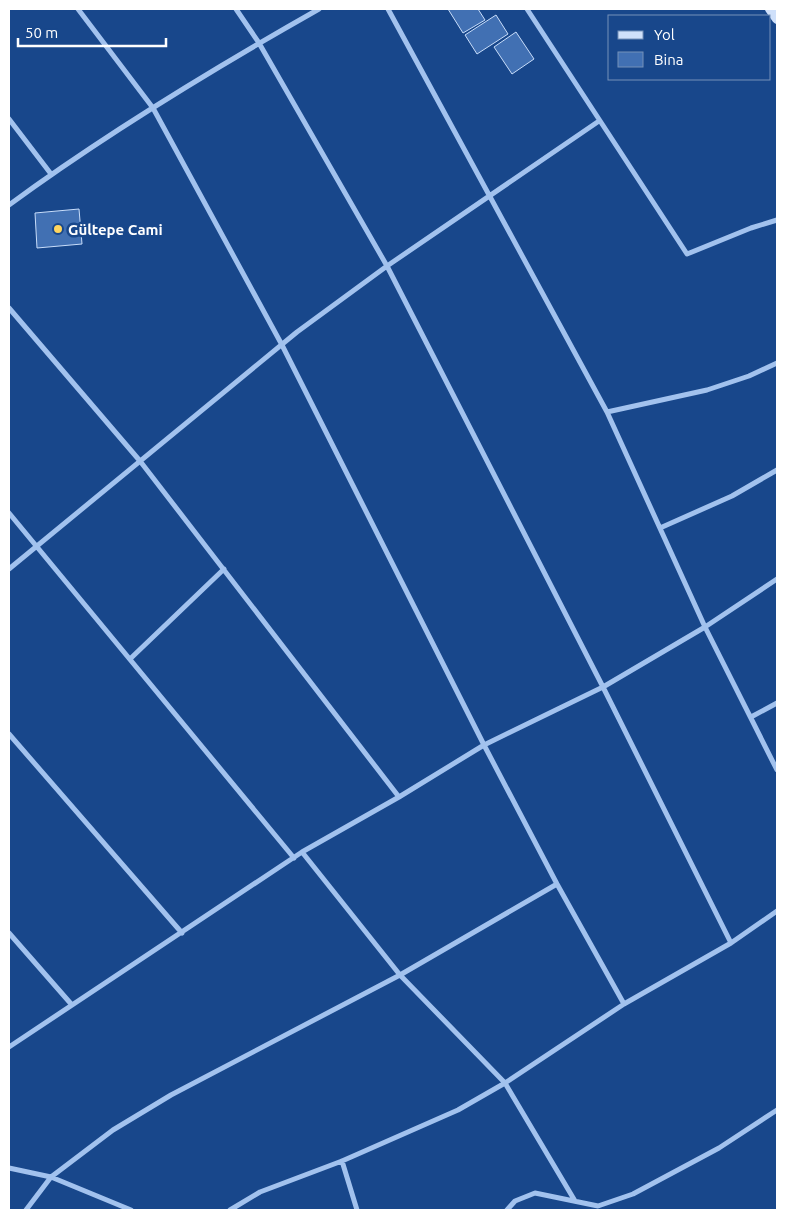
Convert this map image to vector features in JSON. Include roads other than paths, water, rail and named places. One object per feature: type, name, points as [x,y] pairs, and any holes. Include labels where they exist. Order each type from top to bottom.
[{"type":"main road","points":[[770,9],[777,19]]},
{"type":"street","points":[[78,9],[153,108],[282,344],[484,745],[557,884],[624,1004]]},
{"type":"street","points":[[236,9],[259,43],[387,266],[603,687],[731,943]]},
{"type":"street","points":[[9,205],[51,174],[153,108],[259,43],[319,9]]},
{"type":"street","points":[[388,9],[491,195],[607,412],[705,627],[777,770]]},
{"type":"street","points":[[527,9],[686,254],[751,228],[777,220]]},
{"type":"street","points":[[9,119],[51,174]]},
{"type":"street","points":[[9,569],[282,344],[387,266],[600,121]]},
{"type":"street","points":[[9,308],[140,461],[399,797]]},
{"type":"street","points":[[607,412],[707,390],[749,376],[777,363]]},
{"type":"street","points":[[660,528],[732,496],[777,470]]},
{"type":"street","points":[[9,513],[294,858]]},
{"type":"street","points":[[130,659],[224,569]]},
{"type":"street","points":[[9,1047],[302,852],[399,797],[484,745],[603,687],[705,627],[777,580]]},
{"type":"street","points":[[751,717],[777,703]]},
{"type":"street","points":[[9,734],[182,933]]},
{"type":"street","points":[[302,852],[400,975],[505,1083],[575,1201]]},
{"type":"street","points":[[26,1210],[51,1177],[113,1130],[171,1095],[400,975],[557,884]]},
{"type":"street","points":[[230,1210],[260,1192],[342,1161],[458,1110],[505,1083],[624,1004],[731,943],[777,911]]},
{"type":"street","points":[[9,933],[72,1005]]},
{"type":"street","points":[[506,1210],[515,1201],[535,1193],[598,1206],[633,1194],[718,1148],[777,1110]]},
{"type":"street","points":[[342,1161],[357,1210]]},
{"type":"street","points":[[9,1168],[51,1177],[131,1210]]},
{"type":"place","name":"Gültepe Cami","points":[[58,229]]}]
